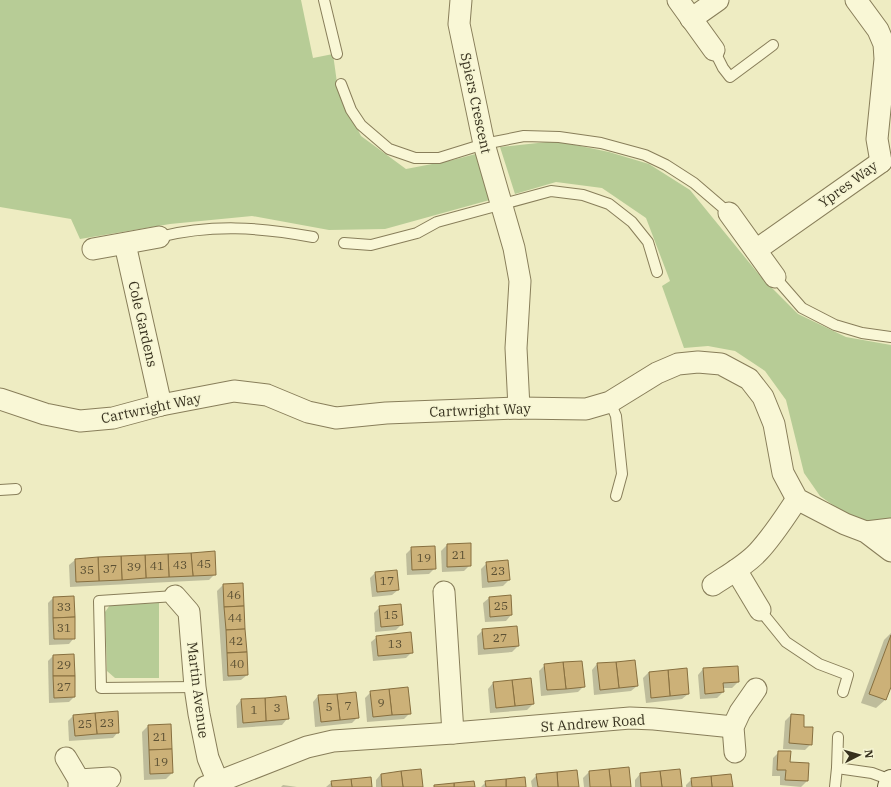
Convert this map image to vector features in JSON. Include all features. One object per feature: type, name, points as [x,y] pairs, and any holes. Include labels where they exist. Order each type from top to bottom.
[{"type":"main road","points":[[889,787],[891,780]]},
{"type":"street","name":"Spiers Crescent","points":[[461,0],[459,24],[484,144],[503,205],[514,248],[520,281],[516,348],[519,408]]},
{"type":"street","points":[[678,0],[714,50]]},
{"type":"street","points":[[691,19],[718,0]]},
{"type":"street","name":"Ypres Way","points":[[756,250],[886,164],[877,139],[884,44],[878,30],[856,0]]},
{"type":"street","points":[[729,213],[775,277]]},
{"type":"street","points":[[93,250],[159,237]]},
{"type":"street","name":"Cole Gardens","points":[[125,244],[161,405]]},
{"type":"street","name":"Cartwright Way","points":[[0,400],[45,414],[80,421],[112,418],[161,405],[234,391],[267,395],[308,412],[336,418],[386,413],[519,408],[586,409],[610,402],[657,374],[678,364],[698,362],[721,364],[749,379],[763,397],[774,424],[783,472],[797,499]]},
{"type":"street","points":[[713,585],[736,570],[757,553],[797,499],[846,524],[866,532],[891,551]]},
{"type":"street","points":[[866,532],[891,529]]},
{"type":"street","points":[[736,570],[760,610]]},
{"type":"street","points":[[444,592],[453,733]]},
{"type":"street","name":"Martin Avenue","points":[[175,596],[189,612],[195,687],[199,714],[214,785]]},
{"type":"street","points":[[735,752],[733,726],[740,712],[756,689]]},
{"type":"street","name":"St Andrew Road","points":[[214,785],[307,747],[333,741],[453,733],[630,718],[733,726]]},
{"type":"street","points":[[66,758],[79,783],[110,778]]},
{"type":"lane","points":[[324,0],[337,54]]},
{"type":"lane","points":[[714,50],[723,68],[730,77],[773,45]]},
{"type":"lane","points":[[341,84],[351,110],[361,125],[389,149],[415,158],[439,158],[484,144],[524,136],[559,136],[601,143],[645,156],[666,165],[694,183],[729,213]]},
{"type":"lane","points":[[344,243],[371,245],[417,233],[437,222],[551,191],[583,195],[609,204],[632,222],[648,242],[658,272]]},
{"type":"lane","points":[[159,237],[180,232],[224,228],[282,231],[313,237]]},
{"type":"lane","points":[[775,277],[802,308],[835,325],[862,334],[891,337]]},
{"type":"lane","points":[[610,402],[616,416],[622,474],[616,496]]},
{"type":"lane","points":[[0,490],[16,490]]},
{"type":"lane","points":[[175,596],[99,601],[101,688],[195,687]]},
{"type":"lane","points":[[760,610],[786,642],[819,664],[848,675],[843,692]]},
{"type":"lane","points":[[834,787],[837,768],[838,737]]},
{"type":"lane","points":[[837,768],[872,773],[891,780]]},
{"type":"green space","points":[[0,0],[301,0],[313,58],[333,54],[338,90],[361,136],[406,169],[453,160],[483,152],[497,198],[385,229],[329,230],[252,216],[170,224],[80,239],[71,219],[0,207]]},
{"type":"green space","points":[[556,141],[609,152],[649,164],[690,190],[761,277],[798,314],[846,337],[891,345],[891,519],[878,523],[853,519],[820,496],[804,473],[786,400],[765,371],[735,351],[708,346],[684,348],[662,286],[670,281],[646,218],[602,188],[556,182],[515,194],[500,147]]},
{"type":"green space","points":[[159,603],[159,678],[115,678],[107,671],[105,612],[110,605]]},
{"type":"building","points":[[471,543],[471,566],[447,567],[447,544]]},
{"type":"building","points":[[435,546],[436,569],[412,570],[411,547]]},
{"type":"building","points":[[215,551],[216,575],[193,576],[191,553]]},
{"type":"building","points":[[191,553],[193,576],[169,577],[168,554]]},
{"type":"building","points":[[168,554],[169,577],[146,578],[145,555]]},
{"type":"building","points":[[145,555],[146,578],[122,580],[121,556]]},
{"type":"building","points":[[121,556],[122,580],[99,581],[98,557]]},
{"type":"building","points":[[98,557],[99,581],[76,582],[75,559]]},
{"type":"building","points":[[508,560],[510,580],[488,582],[486,562]]},
{"type":"building","points":[[397,570],[399,590],[377,592],[375,572]]},
{"type":"building","points":[[243,583],[244,606],[224,607],[223,584]]},
{"type":"building","points":[[511,595],[512,615],[490,617],[489,597]]},
{"type":"building","points":[[74,596],[75,617],[53,618],[53,597]]},
{"type":"building","points":[[401,604],[403,625],[381,627],[379,606]]},
{"type":"building","points":[[244,606],[245,629],[226,630],[224,607]]},
{"type":"building","points":[[75,617],[75,639],[54,639],[53,618]]},
{"type":"building","points":[[517,626],[519,646],[484,649],[482,629]]},
{"type":"building","points":[[245,629],[247,652],[227,653],[226,630]]},
{"type":"building","points":[[411,632],[413,653],[378,656],[376,636]]},
{"type":"building","points":[[891,635],[891,687],[886,700],[869,694]]},
{"type":"building","points":[[247,652],[248,675],[228,676],[227,653]]},
{"type":"building","points":[[74,654],[75,676],[53,676],[53,655]]},
{"type":"building","points":[[635,660],[638,686],[619,688],[616,662]]},
{"type":"building","points":[[582,661],[585,687],[566,689],[563,662]]},
{"type":"building","points":[[563,662],[566,689],[547,690],[544,664]]},
{"type":"building","points":[[616,662],[619,688],[600,690],[597,663]]},
{"type":"building","points":[[738,666],[739,682],[723,683],[724,692],[705,694],[703,668]]},
{"type":"building","points":[[687,668],[689,694],[670,696],[668,670]]},
{"type":"building","points":[[668,670],[670,696],[651,698],[649,672]]},
{"type":"building","points":[[53,676],[75,676],[75,697],[54,698]]},
{"type":"building","points":[[531,678],[534,704],[515,706],[512,680]]},
{"type":"building","points":[[512,680],[515,706],[496,708],[493,682]]},
{"type":"building","points":[[408,687],[411,714],[392,715],[389,689]]},
{"type":"building","points":[[389,689],[392,715],[373,717],[370,691]]},
{"type":"building","points":[[356,692],[359,718],[340,720],[337,694]]},
{"type":"building","points":[[337,694],[340,720],[321,722],[318,695]]},
{"type":"building","points":[[286,696],[289,719],[266,721],[265,698]]},
{"type":"building","points":[[265,698],[266,721],[243,723],[241,699]]},
{"type":"building","points":[[118,711],[119,733],[97,734],[95,713]]},
{"type":"building","points":[[95,713],[97,734],[75,736],[73,715]]},
{"type":"building","points":[[791,714],[804,715],[804,727],[813,727],[812,745],[789,743]]},
{"type":"building","points":[[171,724],[172,749],[149,750],[148,725]]},
{"type":"building","points":[[172,749],[173,773],[150,774],[149,750]]},
{"type":"building","points":[[778,751],[791,751],[790,762],[809,763],[808,781],[785,780],[786,770],[777,770]]},
{"type":"building","points":[[629,767],[631,787],[611,787],[609,769]]},
{"type":"building","points":[[421,769],[423,787],[403,787],[401,771]]},
{"type":"building","points":[[609,769],[611,787],[590,787],[589,771]]},
{"type":"building","points":[[680,769],[682,787],[662,787],[660,771]]},
{"type":"building","points":[[577,770],[579,787],[558,787],[557,772]]},
{"type":"building","points":[[401,771],[403,787],[382,787],[381,774]]},
{"type":"building","points":[[660,771],[662,787],[641,787],[640,773]]},
{"type":"building","points":[[557,772],[558,787],[538,787],[536,774]]},
{"type":"building","points":[[731,774],[733,787],[712,787],[711,776]]},
{"type":"building","points":[[711,776],[712,787],[692,787],[691,778]]},
{"type":"building","points":[[371,777],[372,787],[352,787],[351,779]]},
{"type":"building","points":[[525,777],[526,787],[506,787],[506,779]]},
{"type":"building","points":[[351,779],[352,787],[332,787],[331,781]]},
{"type":"building","points":[[506,779],[506,787],[486,787],[485,781]]},
{"type":"building","points":[[474,781],[475,787],[454,787],[454,783]]},
{"type":"building","points":[[454,783],[454,787],[434,787],[434,785]]}]
